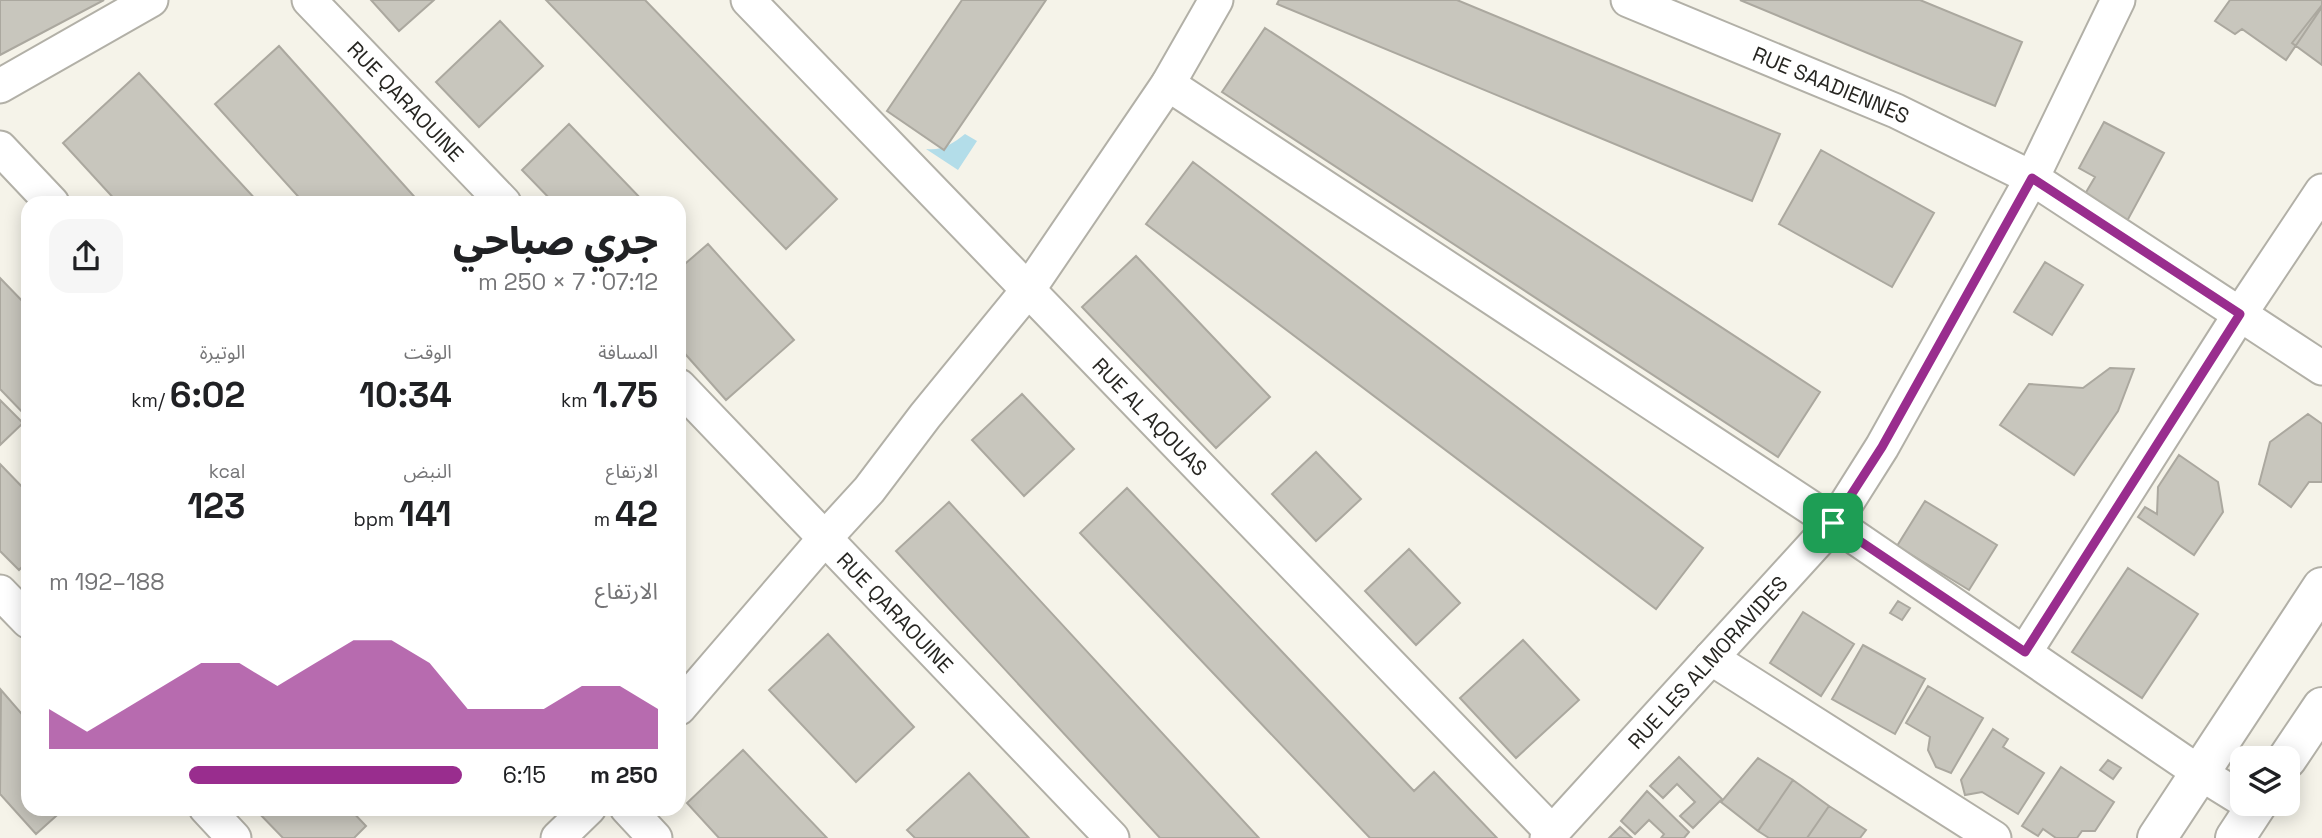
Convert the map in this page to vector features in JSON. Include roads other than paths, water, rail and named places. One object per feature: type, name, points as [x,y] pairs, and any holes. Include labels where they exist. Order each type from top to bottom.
[{"type":"street","points":[[0,86],[150,0]]},
{"type":"street","name":"RUE QARAOUINE","points":[[309,0],[497,196]]},
{"type":"street","name":"RUE AL AQOUAS","points":[[748,0],[1549,835]]},
{"type":"street","points":[[686,700],[869,490],[1028,289],[1168,84],[1216,0]]},
{"type":"street","name":"RUE SAADIENNES","points":[[1628,0],[1896,111],[2032,178],[2322,368]]},
{"type":"street","name":"RUE LES ALMORAVIDES","points":[[1549,835],[1833,523],[1882,447],[2032,178],[2118,0]]},
{"type":"street","points":[[1168,84],[1833,523],[2200,773],[2230,791]]},
{"type":"street","points":[[0,148],[45,196]]},
{"type":"street","points":[[2025,652],[2240,314],[2322,191]]},
{"type":"street","name":"RUE QARAOUINE","points":[[686,393],[1112,838]]},
{"type":"street","points":[[2157,838],[2322,587]]},
{"type":"street","points":[[0,592],[21,614]]},
{"type":"street","points":[[1711,658],[1994,838]]},
{"type":"street","points":[[2296,746],[2322,707]]},
{"type":"street","points":[[213,816],[233,838]]},
{"type":"street","points":[[558,838],[581,816]]},
{"type":"street","points":[[634,816],[655,838]]},
{"type":"street","points":[[2235,838],[2245,816]]},
{"type":"water","points":[[965,134],[977,141],[958,170],[926,149],[947,146]]}]
